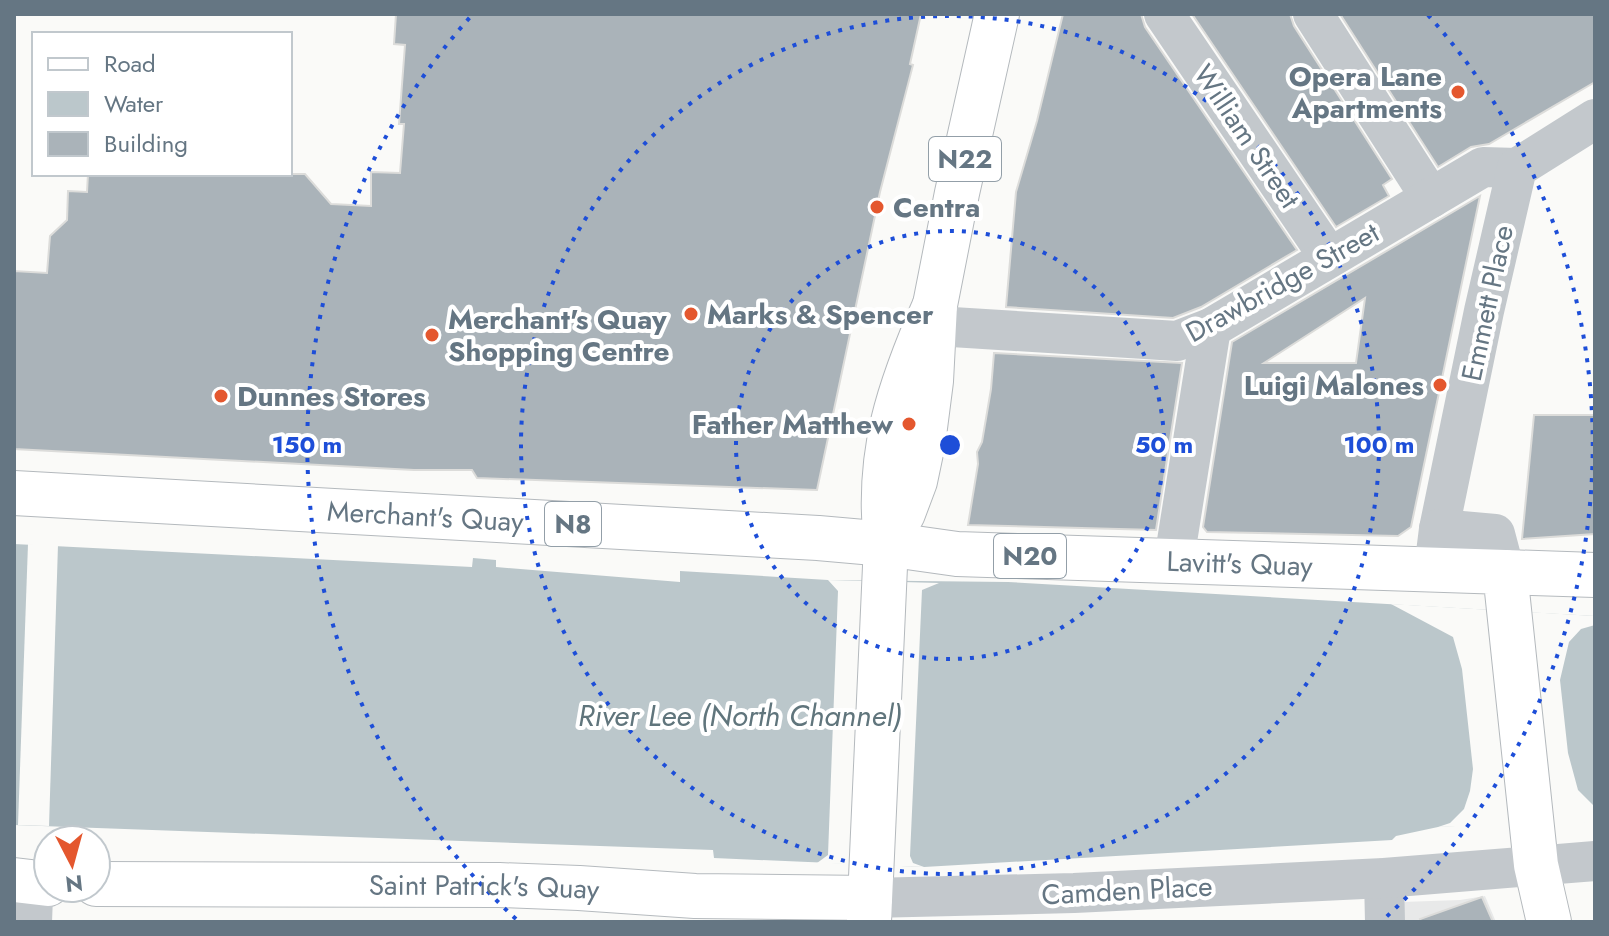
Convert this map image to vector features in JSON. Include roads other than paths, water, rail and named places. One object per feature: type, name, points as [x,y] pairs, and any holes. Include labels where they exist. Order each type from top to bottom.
[{"type":"main road","name":"N22","points":[[885,576],[915,481],[923,443],[936,315],[957,193],[997,14]]},
{"type":"main road","name":"Merchant's Quay","points":[[14,493],[885,576]]},
{"type":"main road","name":"Lavitt's Quay","points":[[885,576],[957,554],[1174,560],[1436,549],[1508,592],[1595,575]]},
{"type":"main road","points":[[871,895],[885,576]]},
{"type":"main road","points":[[1508,592],[1536,865],[1549,922]]},
{"type":"main road","name":"Saint Patrick's Quay","points":[[112,884],[499,885],[695,896],[871,895]]},
{"type":"street","name":"William Street","points":[[1164,14],[1329,257]]},
{"type":"street","points":[[1313,14],[1431,198]]},
{"type":"street","points":[[1517,168],[1595,119]]},
{"type":"street","name":"Drawbridge Street","points":[[936,315],[1177,341],[1211,328],[1483,167],[1517,168]]},
{"type":"street","name":"Emmett Place","points":[[1436,549],[1484,311],[1517,168]]},
{"type":"street","points":[[1174,560],[1211,328]]},
{"type":"street","name":"Camden Place","points":[[871,895],[1045,894],[1384,878],[1595,861]]},
{"type":"street","points":[[1384,878],[1385,922]]},
{"type":"water","name":"River Lee (North Channel)","points":[[14,544],[472,567],[473,558],[496,560],[496,567],[680,582],[680,571],[828,580],[1008,582],[1595,616],[1595,818],[1438,827],[1396,836],[1392,840],[924,867],[714,858],[713,850],[112,829],[112,824],[14,825]]},
{"type":"place","name":"Opera Lane Apartments","points":[[1458,92]]},
{"type":"place","name":"Centra","points":[[877,207]]},
{"type":"place","name":"Marks & Spencer","points":[[691,314]]},
{"type":"place","name":"Merchant's Quay Shopping Centre","points":[[432,335]]},
{"type":"place","name":"Luigi Malones","points":[[1440,385]]},
{"type":"place","name":"Dunnes Stores","points":[[221,396]]},
{"type":"place","name":"Father Matthew","points":[[909,424]]}]
